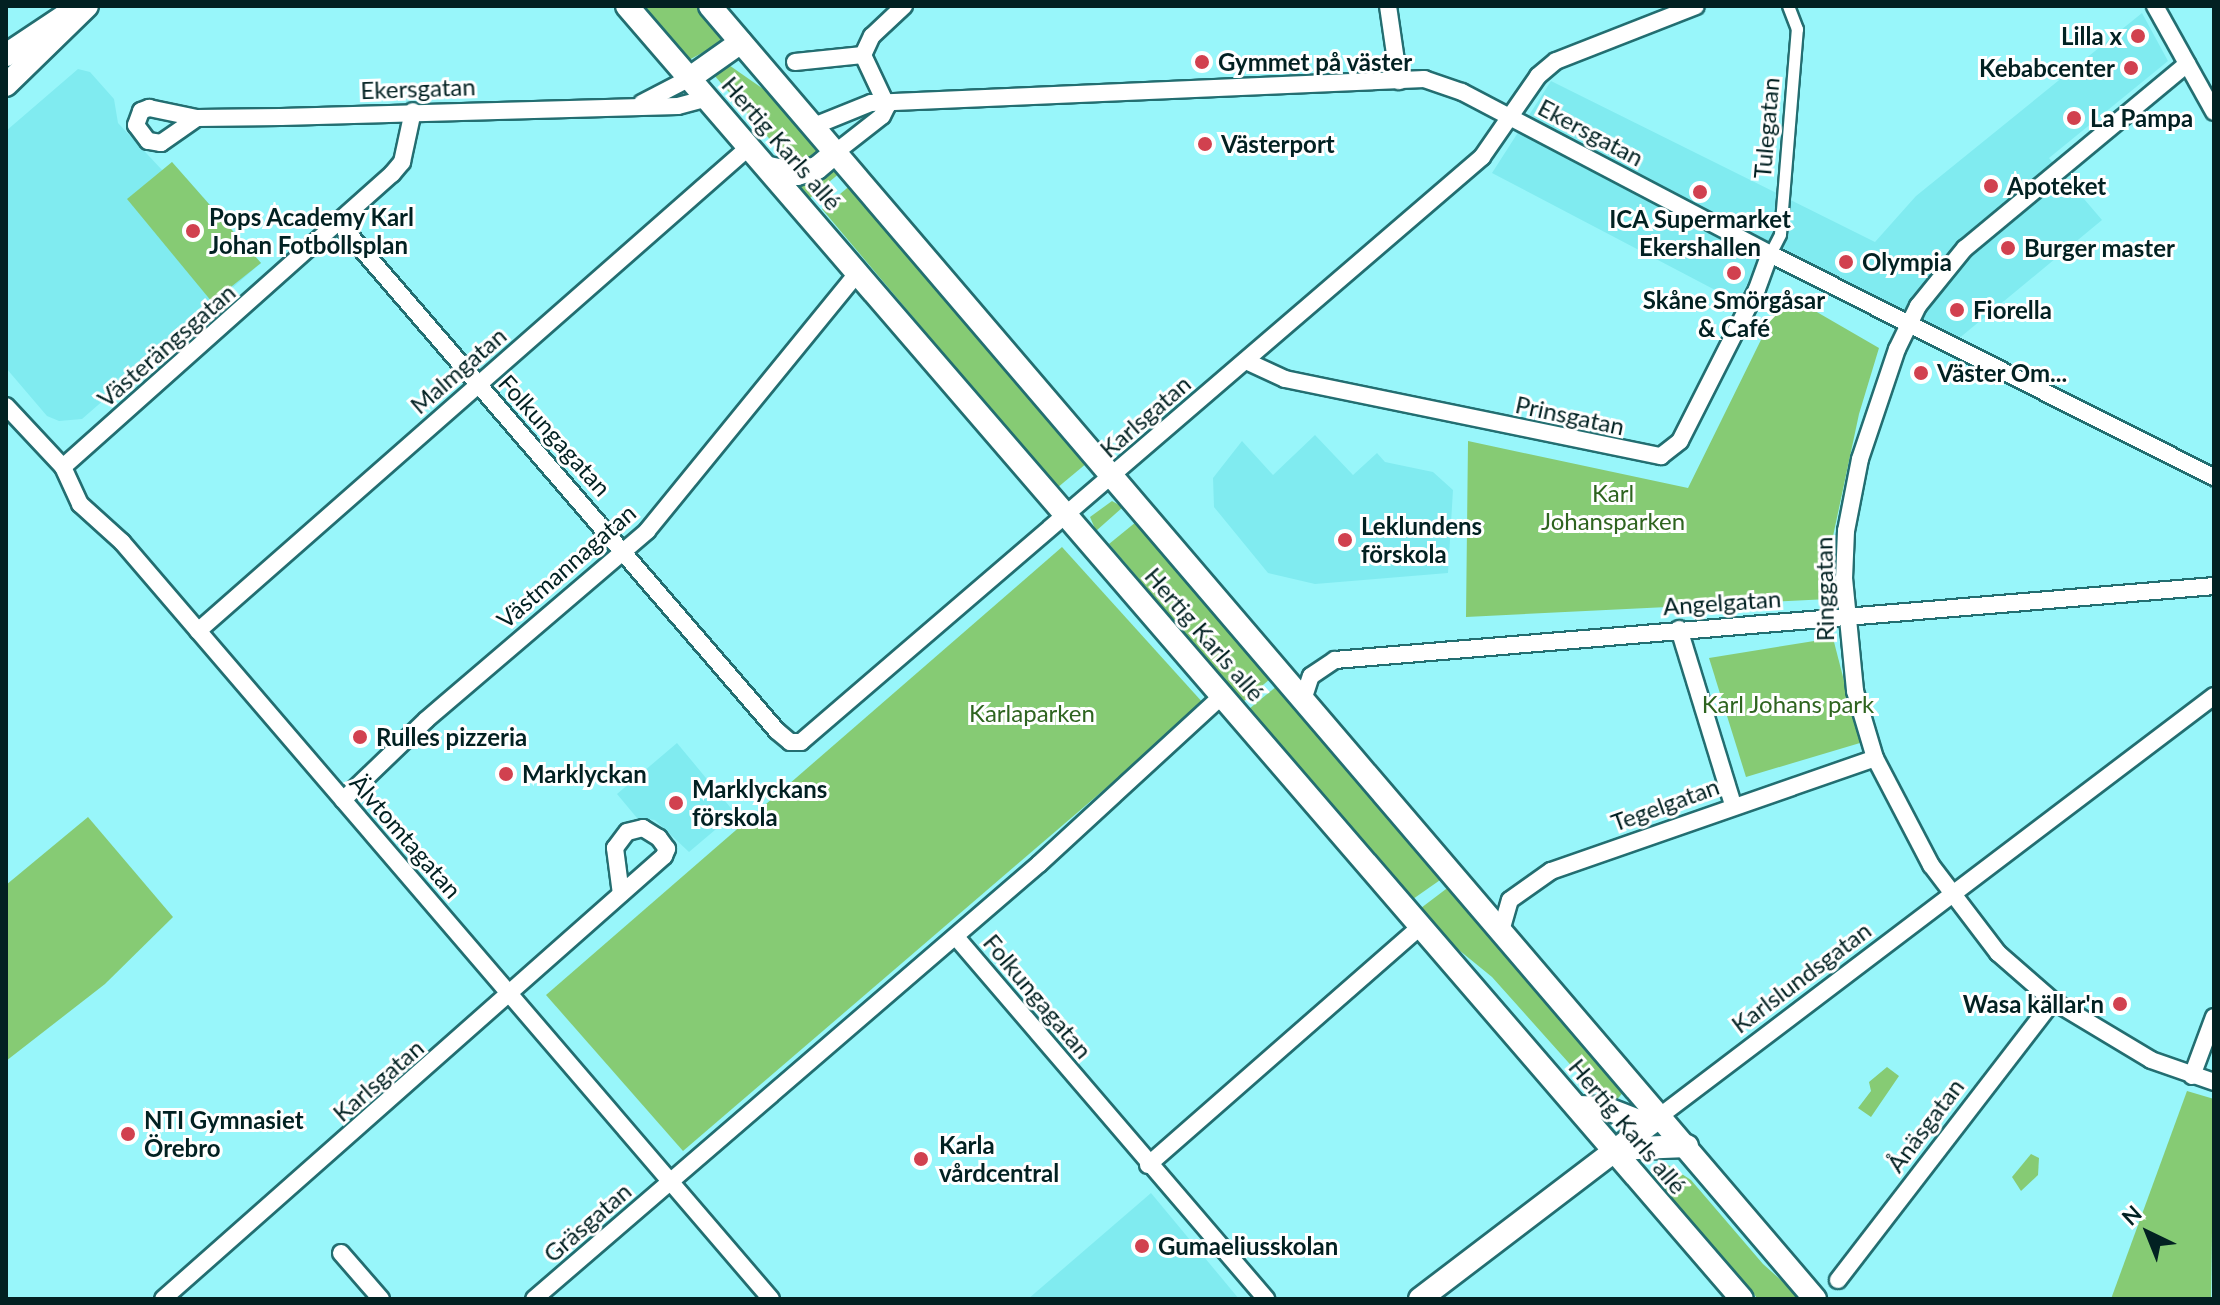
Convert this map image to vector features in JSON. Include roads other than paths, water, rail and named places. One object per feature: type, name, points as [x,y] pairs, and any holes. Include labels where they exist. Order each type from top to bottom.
[{"type":"main road","points":[[6,55],[79,6]]},
{"type":"main road","points":[[6,85],[87,6]]},
{"type":"main road","name":"Hertig Karls allé","points":[[627,6],[859,271],[1742,1299]]},
{"type":"main road","name":"Hertig Karls allé","points":[[710,6],[1687,1146],[1774,1256],[1815,1299]]},
{"type":"main road","points":[[690,78],[741,42]]},
{"type":"main road","points":[[769,168],[797,174],[817,168],[836,152]]},
{"type":"main road","points":[[1579,1107],[1605,1108],[1639,1121],[1660,1116]]},
{"type":"main road","name":"Karlslundsgatan","points":[[1420,1299],[1660,1116]]},
{"type":"main road","points":[[1616,1150],[1687,1146]]},
{"type":"street","points":[[863,55],[872,36],[904,6]]},
{"type":"street","points":[[1388,6],[1399,81]]},
{"type":"street","name":"Karlsgatan","points":[[801,742],[1482,157],[1512,118],[1538,76],[1556,61],[1696,6]]},
{"type":"street","name":"Tulegatan","points":[[1770,254],[1780,234],[1797,29],[1788,6]]},
{"type":"street","points":[[2155,6],[2214,112]]},
{"type":"street","points":[[795,62],[863,55]]},
{"type":"street","points":[[836,152],[882,116],[887,106],[863,55]]},
{"type":"street","name":"Ringgatan","points":[[2187,64],[1965,248],[1909,323],[1853,486],[1846,531],[1846,620],[1855,691],[1875,758],[1914,836],[1952,894],[1998,953],[2053,1001],[2151,1060],[2214,1082]]},
{"type":"street","name":"Ekersgatan","points":[[640,104],[690,78]]},
{"type":"street","name":"Ekersgatan","points":[[814,126],[871,103],[887,106],[1424,79],[1512,118],[1770,254],[2214,477]]},
{"type":"street","name":"Ekersgatan","points":[[197,118],[640,104],[678,106],[708,98]]},
{"type":"street","name":"Västerängsgatan","points":[[63,467],[340,224],[402,162],[413,111]]},
{"type":"street","name":"Malmgatan","points":[[198,631],[750,146]]},
{"type":"street","name":"Folkungagatan","points":[[340,224],[477,385],[625,549],[783,738],[801,742]]},
{"type":"street","name":"Prinsgatan","points":[[1246,361],[1285,379],[1661,456],[1680,441],[1757,289],[1770,254]]},
{"type":"street","name":"Västmannagatan","points":[[343,800],[426,720],[647,531],[859,271]]},
{"type":"street","name":"Älvtomtagatan","points":[[6,406],[63,467],[80,504],[122,542],[771,1299]]},
{"type":"street","name":"Angelgatan","points":[[1303,700],[1311,676],[1335,660],[1679,629],[1846,620],[2214,586]]},
{"type":"street","points":[[1679,629],[1733,804]]},
{"type":"street","points":[[956,937],[1223,695]]},
{"type":"street","name":"Karlslundsgatan","points":[[1660,1116],[2214,696]]},
{"type":"street","name":"Tegelgatan","points":[[1501,931],[1510,900],[1551,871],[1733,804],[1875,758]]},
{"type":"street","name":"Karlsgatan","points":[[163,1299],[479,1024],[508,993],[621,894]]},
{"type":"street","points":[[1148,1165],[1422,925]]},
{"type":"street","name":"Folkungagatan","points":[[670,1182],[956,937],[1148,1165],[1266,1299]]},
{"type":"street","name":"Ånäsgatan","points":[[1838,1280],[2053,1001]]},
{"type":"street","points":[[2192,1076],[2214,1017]]},
{"type":"street","name":"Gräsgatan","points":[[534,1299],[670,1182]]},
{"type":"street","points":[[341,1253],[381,1299]]},
{"type":"place","name":"Lilla x","points":[[2138,36]]},
{"type":"place","name":"Gymmet på väster","points":[[1202,62]]},
{"type":"place","name":"Kebabcenter","points":[[2131,68]]},
{"type":"place","name":"La Pampa","points":[[2074,118]]},
{"type":"place","name":"Västerport","points":[[1205,144]]},
{"type":"place","name":"Apoteket","points":[[1991,186]]},
{"type":"place","name":"ICA Supermarket Ekershallen","points":[[1700,192]]},
{"type":"place","name":"Pops Academy Karl Johan Fotbollsplan","points":[[193,231]]},
{"type":"place","name":"Burger master","points":[[2008,248]]},
{"type":"place","name":"Olympia","points":[[1846,262]]},
{"type":"place","name":"Skåne Smörgåsar & Café","points":[[1734,273]]},
{"type":"place","name":"Fiorella","points":[[1957,310]]},
{"type":"place","name":"Väster Om...","points":[[1921,373]]},
{"type":"place","name":"Leklundens förskola","points":[[1345,540]]},
{"type":"place","name":"Rulles pizzeria","points":[[360,737]]},
{"type":"place","name":"Marklyckan","points":[[506,774]]},
{"type":"place","name":"Marklyckans förskola","points":[[676,803]]},
{"type":"place","name":"Wasa källar'n","points":[[2120,1004]]},
{"type":"place","name":"NTI Gymnasiet Örebro","points":[[128,1134]]},
{"type":"place","name":"Karla vårdcentral","points":[[921,1159]]},
{"type":"place","name":"Gumaeliusskolan","points":[[1142,1246]]},
{"type":"park label","name":"Karl Johansparken","points":[[1613,507]]},
{"type":"park label","name":"Karl Johans park","points":[[1788,704]]},
{"type":"park label","name":"Karlaparken","points":[[1032,713]]}]
